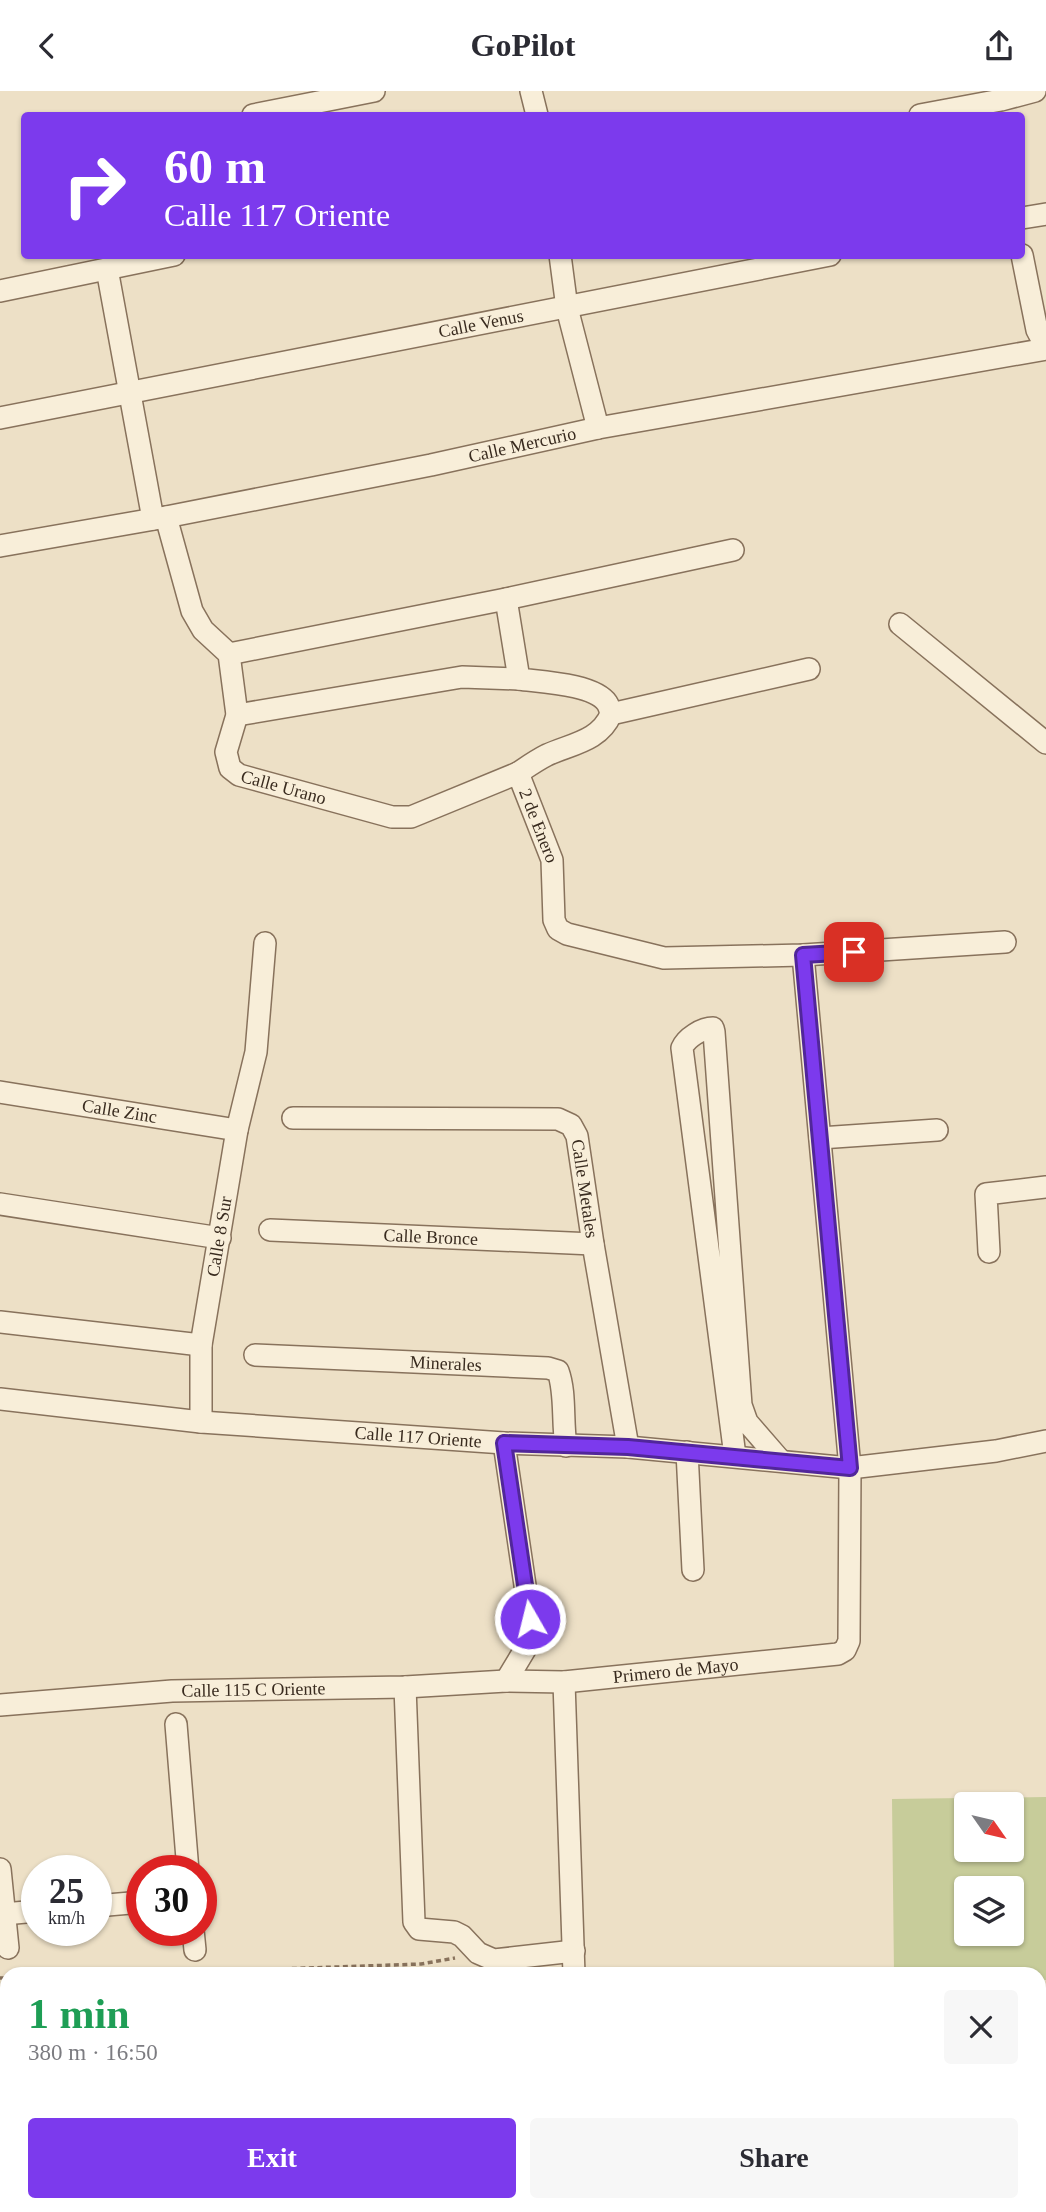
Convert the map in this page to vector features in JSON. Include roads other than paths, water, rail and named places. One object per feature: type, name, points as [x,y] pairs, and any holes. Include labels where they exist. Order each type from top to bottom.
[{"type":"street","points":[[268,112],[374,91]]},
{"type":"street","points":[[531,91],[536,112]]},
{"type":"street","points":[[938,112],[1000,102],[1035,91]]},
{"type":"street","points":[[1025,218],[1046,214]]},
{"type":"street","points":[[0,291],[155,259]]},
{"type":"street","points":[[561,259],[567,308],[598,428]]},
{"type":"street","name":"Calle Venus","points":[[0,418],[810,259]]},
{"type":"street","points":[[1023,259],[1037,330],[1046,348]]},
{"type":"street","points":[[107,269],[130,393],[159,518],[192,611],[203,630],[229,654],[506,599],[733,550]]},
{"type":"street","name":"Calle Mercurio","points":[[0,546],[431,465],[598,428],[1046,348]]},
{"type":"street","points":[[506,599],[519,679]]},
{"type":"street","points":[[900,624],[1046,743]]},
{"type":"street","name":"Calle Urano","points":[[229,654],[237,715],[226,752],[230,768],[239,775],[393,817],[411,817],[518,773]]},
{"type":"street","points":[[237,715],[462,677],[519,679],[583,689],[595,693],[607,702],[611,714],[809,669]]},
{"type":"street","name":"2 de Enero","points":[[611,714],[606,726],[593,737],[546,756],[518,773],[552,860],[554,920],[558,929],[568,934],[664,958],[803,955]]},
{"type":"street","points":[[850,1468],[803,955],[1004,942]]},
{"type":"street","name":"Calle 8 Sur","points":[[201,1422],[201,1345],[237,1130],[256,1052],[265,943]]},
{"type":"street","points":[[736,1456],[725,1308],[725,1181],[714,1032],[713,1028],[708,1027],[687,1040],[682,1048],[700,1183],[725,1308],[743,1414],[780,1460]]},
{"type":"street","name":"Calle Zinc","points":[[0,1092],[237,1130]]},
{"type":"street","name":"Calle Metales","points":[[293,1118],[558,1119],[571,1125],[577,1136],[628,1447]]},
{"type":"street","points":[[820,1138],[937,1130]]},
{"type":"street","points":[[700,1183],[725,1181]]},
{"type":"street","points":[[989,1252],[986,1194],[1046,1187]]},
{"type":"street","points":[[0,1204],[220,1238]]},
{"type":"street","name":"Calle Bronce","points":[[270,1230],[593,1244]]},
{"type":"street","points":[[0,1322],[201,1345]]},
{"type":"street","name":"Minerales","points":[[255,1355],[548,1368],[558,1371],[562,1382],[566,1445]]},
{"type":"street","name":"Calle 117 Oriente","points":[[0,1399],[201,1422],[504,1443],[628,1447],[850,1468],[996,1451],[1046,1441]]},
{"type":"street","points":[[504,1443],[530,1619],[530,1641],[506,1681]]},
{"type":"street","points":[[687,1452],[693,1570]]},
{"type":"street","name":"Primero de Mayo","points":[[506,1681],[564,1682],[838,1654],[845,1650],[849,1641],[850,1468]]},
{"type":"street","name":"Calle 115 C Oriente","points":[[0,1705],[172,1691],[506,1681]]},
{"type":"street","points":[[564,1682],[574,1967]]},
{"type":"street","points":[[405,1686],[414,1922],[419,1929],[454,1932],[462,1936],[478,1953],[494,1960],[574,1951]]},
{"type":"street","points":[[176,1724],[187,1855]]},
{"type":"street","points":[[0,1869],[8,1948]]},
{"type":"street","points":[[4,1914],[21,1912]]}]
